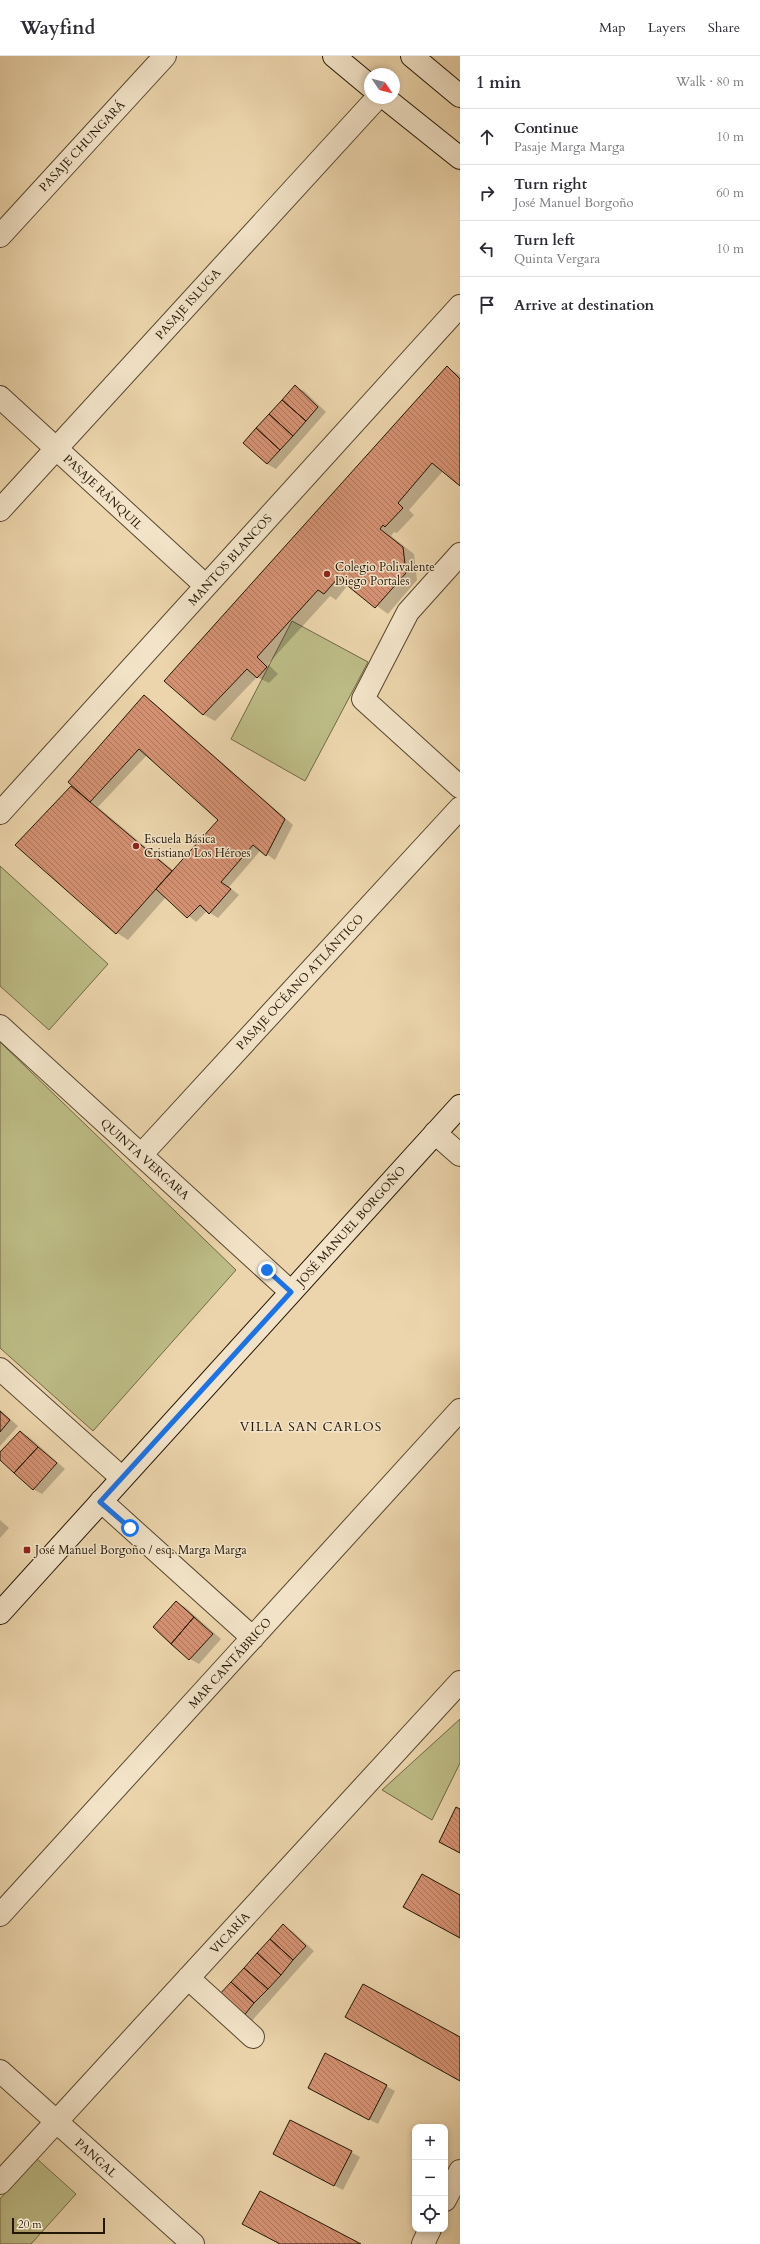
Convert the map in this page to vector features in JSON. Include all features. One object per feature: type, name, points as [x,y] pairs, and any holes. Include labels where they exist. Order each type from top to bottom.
[{"type":"street","name":"PASAJE CHUNGARÁ","points":[[0,236],[165,56]]},
{"type":"street","points":[[334,56],[364,81]]},
{"type":"street","points":[[412,56],[460,96]]},
{"type":"street","name":"PASAJE ISLUGA","points":[[0,510],[371,104]]},
{"type":"street","points":[[392,104],[460,158]]},
{"type":"street","name":"MANTOS BLANCOS","points":[[0,813],[460,306]]},
{"type":"street","name":"PASAJE RÁNQUIL","points":[[0,397],[206,586]]},
{"type":"street","points":[[460,554],[408,612],[363,699],[460,787]]},
{"type":"street","name":"PASAJE OCÉANO ATLÁNTICO","points":[[141,1155],[460,808]]},
{"type":"street","name":"QUINTA VERGARA","points":[[0,1026],[291,1292]]},
{"type":"street","name":"JOSÉ MANUEL BORGOÑO","points":[[2,1607],[122,1478],[460,1106]]},
{"type":"street","points":[[436,1133],[460,1155]]},
{"type":"street","points":[[0,1369],[122,1478]]},
{"type":"street","name":"MAR CANTÁBRICO","points":[[0,1915],[460,1410]]},
{"type":"street","points":[[100,1502],[253,1638]]},
{"type":"street","name":"VICARÍA","points":[[0,2183],[460,1682]]},
{"type":"street","points":[[188,1978],[253,2037]]},
{"type":"street","name":"PANGAL","points":[[0,2071],[194,2244]]},
{"type":"street","points":[[447,2196],[460,2171]]},
{"type":"street","points":[[423,2244],[429,2232]]},
{"type":"shaded area","points":[[292,621],[368,662],[305,781],[231,739]]},
{"type":"shaded area","points":[[0,866],[108,964],[49,1030],[0,986]]},
{"type":"shaded area","points":[[0,1042],[236,1270],[93,1431],[0,1348]]},
{"type":"shaded area","points":[[460,1719],[460,1763],[432,1820],[382,1790]]},
{"type":"shaded area","points":[[36,2158],[76,2194],[31,2244],[0,2244],[0,2199]]},
{"type":"building","points":[[447,366],[460,379],[460,486],[432,463],[398,503],[403,508],[385,527],[383,525],[380,529],[403,547],[406,573],[375,608],[338,578],[324,594],[318,590],[257,657],[267,667],[257,678],[247,669],[203,715],[164,681]]},
{"type":"building","points":[[295,385],[318,407],[306,421],[282,400]]},
{"type":"building","points":[[282,400],[306,421],[293,436],[269,414]]},
{"type":"building","points":[[269,414],[293,436],[280,450],[256,428]]},
{"type":"building","points":[[256,428],[280,450],[267,464],[243,443]]},
{"type":"building","points":[[144,695],[285,819],[266,856],[253,845],[221,882],[231,889],[209,914],[200,905],[187,918],[156,889],[218,820],[139,749],[90,802],[68,782]]},
{"type":"building","points":[[71,786],[172,871],[116,934],[15,845]]},
{"type":"building","points":[[0,1411],[10,1420],[0,1432]]},
{"type":"building","points":[[20,1431],[38,1447],[14,1473],[0,1460],[0,1452]]},
{"type":"building","points":[[38,1447],[57,1463],[33,1490],[14,1473]]},
{"type":"building","points":[[176,1601],[194,1617],[171,1644],[153,1627]]},
{"type":"building","points":[[194,1617],[213,1634],[189,1660],[171,1644]]},
{"type":"building","points":[[456,1807],[460,1809],[460,1853],[439,1842]]},
{"type":"building","points":[[422,1874],[460,1895],[460,1938],[403,1907]]},
{"type":"building","points":[[283,1924],[306,1946],[293,1960],[270,1939]]},
{"type":"building","points":[[270,1939],[293,1960],[281,1975],[257,1953]]},
{"type":"building","points":[[257,1953],[281,1975],[268,1989],[244,1968]]},
{"type":"building","points":[[244,1968],[268,1989],[254,2003],[231,1982]]},
{"type":"building","points":[[231,1982],[254,2003],[242,2018],[218,1996]]},
{"type":"building","points":[[363,1984],[460,2037],[460,2081],[345,2017]]},
{"type":"building","points":[[325,2053],[387,2085],[369,2120],[308,2088]]},
{"type":"building","points":[[290,2120],[352,2151],[334,2186],[273,2154]]},
{"type":"building","points":[[260,2191],[361,2244],[280,2244],[242,2224]]},
{"type":"place","name":"Colegio Polivalente Diego Portales","points":[[327,574]]},
{"type":"place","name":"Escuela Básica Cristiano Los Héroes","points":[[136,846]]},
{"type":"place","name":"José Manuel Borgoño / esq. Marga Marga","points":[[27,1550]]},
{"type":"district","name":"VILLA SAN CARLOS","points":[[311,1426]]},
{"type":"route","points":[[130,1528],[100,1502],[291,1292],[267,1270]]}]
